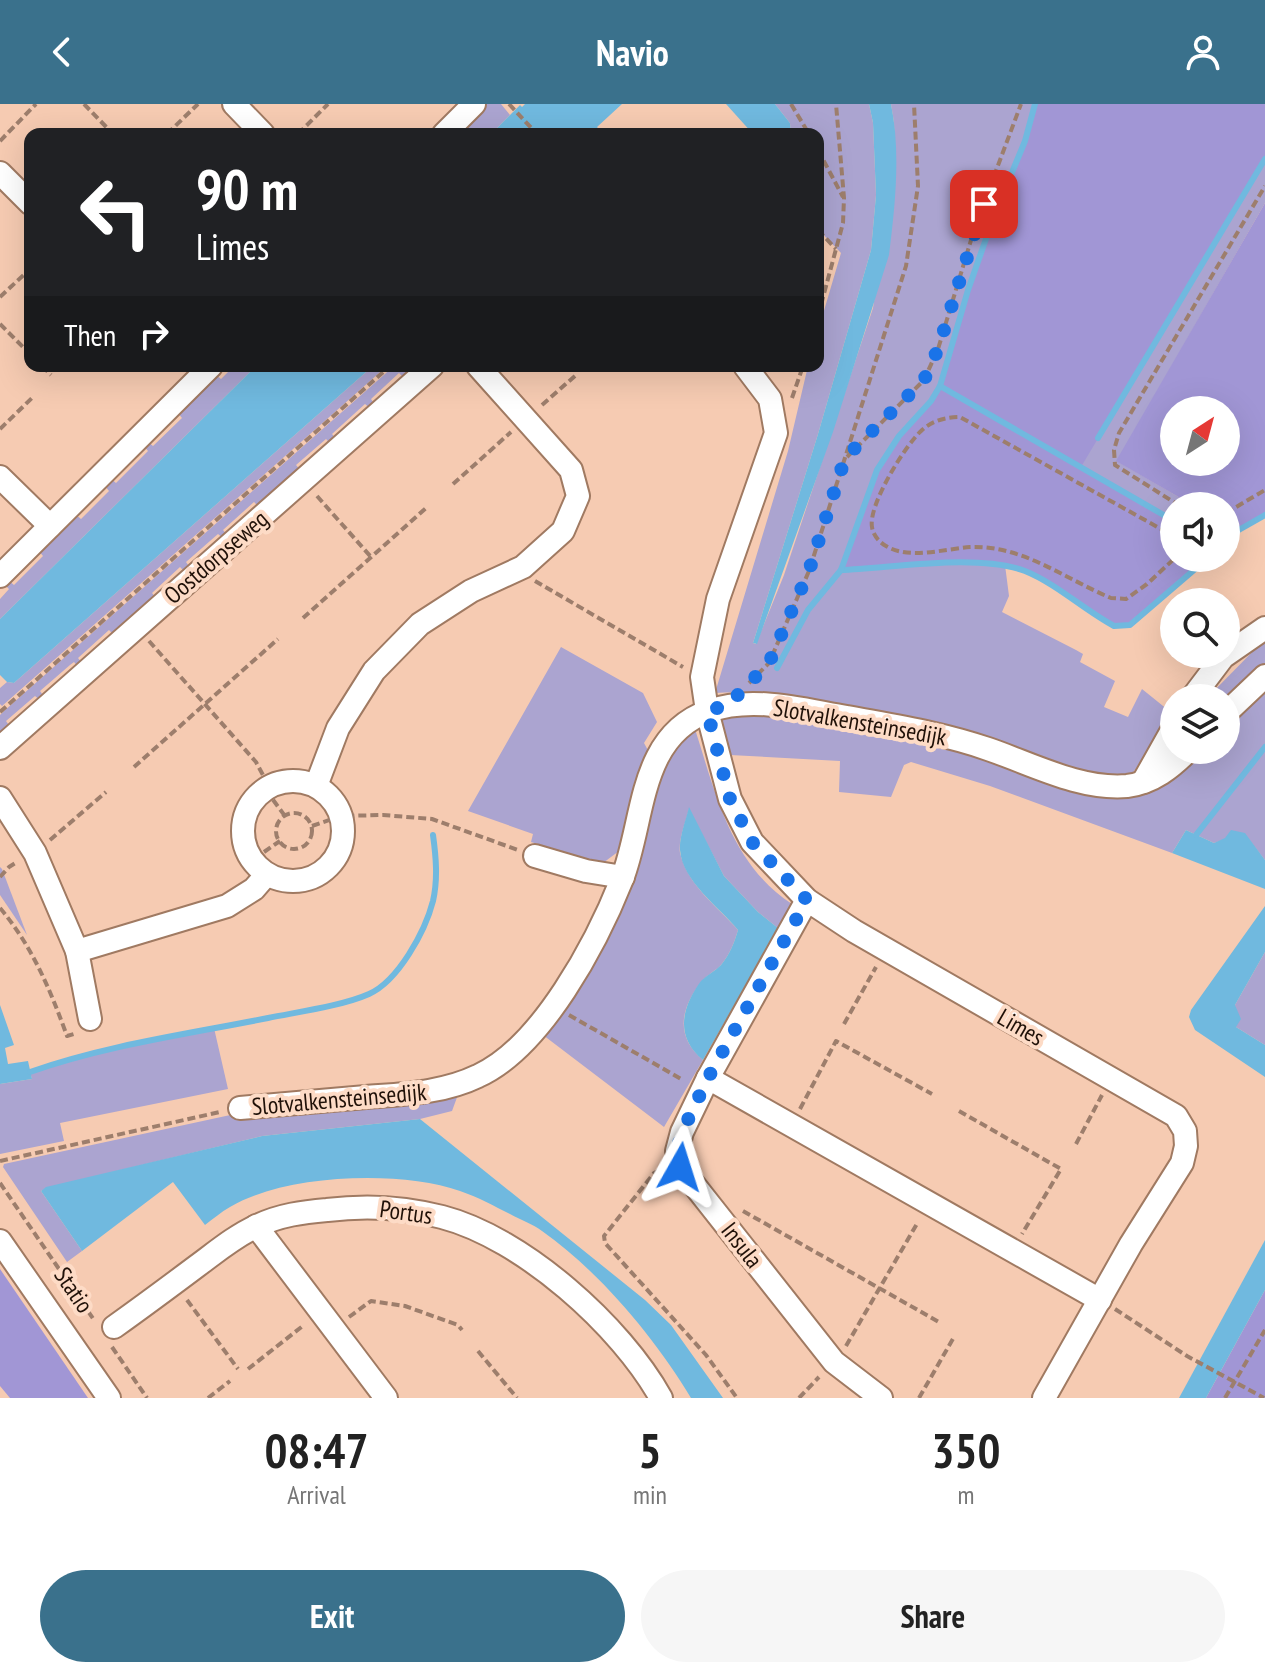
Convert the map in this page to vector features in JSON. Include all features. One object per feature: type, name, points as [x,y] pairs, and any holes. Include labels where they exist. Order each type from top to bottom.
[{"type":"street","points":[[234,104],[257,128]]},
{"type":"street","points":[[450,128],[474,104]]},
{"type":"street","points":[[0,173],[24,197]]},
{"type":"street","points":[[0,576],[199,372]]},
{"type":"street","name":"Oostdorpseweg","points":[[0,748],[425,372]]},
{"type":"street","points":[[316,786],[338,728],[374,671],[420,624],[471,591],[523,567],[563,531],[578,496],[571,470],[483,372]]},
{"type":"street","points":[[702,677],[718,599],[776,433],[770,399],[750,372]]},
{"type":"street","points":[[0,477],[50,526]]},
{"type":"street","points":[[1203,684],[1223,657],[1265,628]]},
{"type":"street","points":[[1240,700],[1265,676]]},
{"type":"street","name":"Limes","points":[[702,677],[717,708],[730,799],[752,842],[807,900],[883,948],[1176,1116],[1185,1131],[1182,1163],[1044,1398]]},
{"type":"street","name":"Slotvalkensteinsedijk","points":[[240,1108],[435,1091],[480,1076],[508,1056],[553,1006],[593,941],[623,877],[654,758],[673,732],[717,708],[778,706],[944,734],[1090,784],[1128,786],[1161,774],[1173,764]]},
{"type":"street","points":[[1143,782],[1160,752]]},
{"type":"street","points":[[283,781],[301,781],[316,786],[333,800],[341,816],[341,846],[334,859],[311,878],[296,881],[267,874],[252,860],[243,835],[248,809],[265,789],[283,781]]},
{"type":"street","points":[[0,798],[35,853],[77,951],[90,1019]]},
{"type":"street","points":[[535,856],[586,871],[623,877]]},
{"type":"street","points":[[77,951],[227,906],[254,889],[267,874]]},
{"type":"street","points":[[678,1159],[682,1132],[705,1084],[807,900]]},
{"type":"street","points":[[705,1084],[791,1125],[1100,1300]]},
{"type":"street","name":"Insula","points":[[678,1159],[680,1167],[834,1362],[881,1398]]},
{"type":"street","name":"Portus","points":[[105,1328],[256,1226],[289,1214],[357,1206],[401,1209],[456,1222],[503,1243],[556,1279],[609,1328],[651,1379],[661,1398]]},
{"type":"street","points":[[256,1226],[386,1398]]},
{"type":"street","name":"Statio","points":[[0,1241],[109,1398]]},
{"type":"path","points":[[0,141],[36,104]]},
{"type":"path","points":[[84,104],[107,128]]},
{"type":"path","points":[[173,128],[198,104]]},
{"type":"path","points":[[304,128],[328,104]]},
{"type":"path","points":[[509,104],[531,128]]},
{"type":"path","points":[[791,104],[805,128]]},
{"type":"path","points":[[824,294],[843,223],[844,198],[836,104]]},
{"type":"path","points":[[717,708],[769,663],[809,571],[906,266],[918,186],[914,104]]},
{"type":"path","points":[[845,458],[924,380],[938,349],[975,227],[1021,104]]},
{"type":"path","points":[[824,161],[844,198]]},
{"type":"path","points":[[1160,493],[1115,465],[1114,450],[1119,433],[1265,186]]},
{"type":"path","points":[[824,236],[836,249]]},
{"type":"path","points":[[0,297],[24,275]]},
{"type":"path","points":[[0,324],[24,348]]},
{"type":"path","points":[[48,372],[51,375]]},
{"type":"path","points":[[0,712],[383,372]]},
{"type":"path","points":[[0,429],[33,397]]},
{"type":"path","points":[[1160,528],[960,417],[946,417],[922,429],[896,463],[871,525],[876,538],[887,547],[917,553],[973,547],[1009,550],[1111,598],[1126,599],[1160,572]]},
{"type":"path","points":[[303,481],[371,557]]},
{"type":"path","points":[[1240,505],[1265,490]]},
{"type":"path","points":[[303,618],[426,508]]},
{"type":"path","points":[[523,567],[537,584],[702,677]]},
{"type":"path","points":[[137,627],[256,762],[264,777],[265,789],[285,816]]},
{"type":"path","points":[[134,767],[278,639]]},
{"type":"path","points":[[0,877],[9,867],[35,853],[106,792]]},
{"type":"path","points":[[299,813],[308,819],[312,837],[304,846],[287,847],[278,839],[279,822],[285,816],[299,813]]},
{"type":"path","points":[[312,826],[341,816],[432,819],[535,856]]},
{"type":"path","points":[[0,908],[37,962],[50,987],[67,1036],[90,1030],[90,1019]]},
{"type":"path","points":[[844,1024],[875,971],[883,948]]},
{"type":"path","points":[[553,1006],[705,1084]]},
{"type":"path","points":[[791,1125],[836,1041],[932,1094]]},
{"type":"path","points":[[1076,1144],[1111,1078]]},
{"type":"path","name":"Slotvalkensteinsedijk","points":[[0,1161],[240,1108]]},
{"type":"path","points":[[959,1111],[1061,1169],[1013,1250]]},
{"type":"path","points":[[678,1159],[654,1173],[604,1236],[605,1243],[706,1355],[737,1398]]},
{"type":"path","name":"Statio","points":[[0,1183],[105,1328],[147,1398]]},
{"type":"path","points":[[799,1398],[834,1362],[929,1203]]},
{"type":"path","points":[[732,1205],[939,1322]]},
{"type":"path","points":[[174,1283],[238,1369]]},
{"type":"path","points":[[1100,1300],[1187,1356],[1264,1398]]},
{"type":"path","points":[[248,1369],[328,1320],[371,1301],[405,1306],[458,1325],[462,1330]]},
{"type":"path","points":[[1225,1398],[1265,1330]]},
{"type":"path","points":[[919,1398],[954,1337]]},
{"type":"path","points":[[478,1351],[517,1398]]},
{"type":"path","points":[[208,1398],[230,1381]]},
{"type":"shaded area","points":[[486,104],[501,104],[510,115],[497,128],[463,128]]},
{"type":"shaded area","points":[[775,104],[869,104],[873,123],[876,195],[871,250],[753,643],[756,644],[784,575],[873,308],[895,167],[891,104],[1035,104],[1025,141],[994,216],[940,386],[877,470],[841,569],[968,562],[1005,565],[1009,596],[1002,612],[1083,654],[1080,662],[1115,681],[1104,707],[1128,717],[1142,689],[1160,704],[1160,733],[1132,774],[1115,776],[1068,767],[964,731],[902,716],[773,695],[715,693],[788,451],[807,372],[824,372],[824,311],[841,253],[824,235],[824,128],[790,128]]},
{"type":"shaded area","points":[[1035,104],[1265,104],[1265,158],[1081,467],[1160,513],[1160,572],[1192,572],[1173,588],[1160,588],[1160,599],[1130,625],[1114,626],[1037,576],[1005,566],[959,562],[841,570],[877,470],[899,436],[931,401],[940,386],[968,290],[1025,141]]},
{"type":"shaded area","points":[[1265,158],[1265,203],[1117,461],[1170,492],[1160,492],[1160,513],[1080,467]]},
{"type":"shaded area","points":[[1265,203],[1265,515],[1240,529],[1240,492],[1170,492],[1116,461]]},
{"type":"shaded area","points":[[228,372],[250,372],[0,619],[0,599],[9,589],[4,584],[8,580],[14,585],[43,556],[38,550],[75,514],[81,519],[109,491],[104,485],[110,478],[116,483],[148,451],[143,445],[147,441],[153,446],[182,418],[177,412],[215,374],[221,379]]},
{"type":"shaded area","points":[[366,372],[380,372],[2,706],[0,688],[7,682],[14,683]]},
{"type":"shaded area","points":[[387,372],[411,374],[405,379],[399,373],[371,399],[375,405],[371,409],[365,404],[332,434],[337,440],[331,444],[326,439],[296,465],[301,471],[260,508],[254,502],[223,530],[228,536],[224,539],[218,534],[186,562],[191,569],[186,573],[180,567],[152,593],[157,599],[115,636],[109,630],[78,658],[83,664],[79,668],[74,662],[40,691],[45,698],[41,701],[35,696],[6,721],[11,728],[0,738],[0,715]]},
{"type":"shaded area","points":[[1265,639],[1265,664],[1240,685],[1221,684],[1240,668]]},
{"type":"shaded area","points":[[561,647],[643,693],[657,722],[644,743],[650,754],[619,851],[603,863],[531,842],[533,834],[468,811]]},
{"type":"shaded area","points":[[1265,688],[1265,860],[1244,833],[1214,843],[1186,830],[1172,853],[990,786],[911,762],[904,765],[891,797],[839,792],[840,761],[730,755],[719,719],[751,712],[889,734],[960,751],[1101,797],[1118,797],[1146,792],[1167,781],[1185,764],[1240,764],[1240,711]]},
{"type":"shaded area","points":[[695,729],[719,803],[740,848],[771,888],[792,904],[778,928],[758,912],[724,876],[689,809],[680,842],[684,865],[696,886],[738,930],[724,961],[702,981],[685,1012],[688,1042],[703,1060],[664,1127],[543,1035],[671,751]]},
{"type":"shaded area","points":[[0,867],[2,869],[27,935],[0,895]]},
{"type":"shaded area","points":[[1265,952],[1265,1045],[1236,1027],[1235,1005]]},
{"type":"shaded area","points":[[214,1028],[228,1089],[60,1123],[64,1141],[0,1154],[0,1084],[32,1079],[30,1072],[78,1055]]},
{"type":"shaded area","points":[[459,1092],[452,1111],[420,1119],[262,1136],[46,1188],[41,1191],[82,1251],[67,1262],[3,1167],[4,1164],[235,1114]]},
{"type":"shaded area","points":[[0,1269],[88,1398],[10,1398],[0,1386]]},
{"type":"shaded area","points":[[1265,1290],[1265,1398],[1206,1398]]},
{"type":"water","points":[[525,104],[622,104],[598,128],[497,128],[520,105]]},
{"type":"water","points":[[726,104],[775,104],[790,128],[748,128]]},
{"type":"water","points":[[869,104],[891,104],[894,122],[896,180],[889,255],[833,432],[757,644],[753,643],[871,250],[876,195],[873,123]]},
{"type":"water","points":[[250,372],[366,372],[14,683],[7,682],[0,675],[0,619]]},
{"type":"water","points":[[689,807],[724,876],[778,928],[703,1060],[688,1042],[685,1012],[701,981],[727,957],[738,930],[694,883],[682,861],[681,840]]},
{"type":"water","points":[[1186,830],[1214,843],[1225,838],[1231,830],[1245,833],[1265,860],[1265,889],[1172,853]]},
{"type":"water","points":[[1265,906],[1265,952],[1235,1005],[1241,1019],[1236,1027],[1265,1045],[1265,1077],[1195,1030],[1189,1017]]},
{"type":"water","points":[[0,1005],[14,1045],[5,1048],[8,1064],[28,1061],[32,1079],[0,1084]]},
{"type":"water","points":[[420,1119],[645,1300],[671,1325],[723,1398],[691,1398],[661,1352],[625,1307],[564,1247],[535,1226],[460,1191],[435,1184],[375,1178],[311,1182],[253,1196],[205,1225],[173,1182],[82,1251],[41,1191],[46,1187],[262,1136]]},
{"type":"water","points":[[1265,1240],[1265,1290],[1206,1398],[1179,1398]]},
{"type":"waterway","points":[[777,668],[808,610],[841,570],[877,470],[899,436],[931,401],[940,386],[968,290],[1025,141],[1035,104]]},
{"type":"waterway","points":[[1098,438],[1265,159]]},
{"type":"waterway","points":[[940,386],[1160,513]]},
{"type":"waterway","points":[[1240,529],[1265,515]]},
{"type":"waterway","points":[[841,570],[959,562],[1005,566],[1037,576],[1114,626],[1130,625],[1192,572]]},
{"type":"waterway","points":[[1196,835],[1265,747]]},
{"type":"waterway","points":[[30,1072],[118,1047],[346,1002],[380,988],[409,954],[429,913],[436,876],[433,835]]},
{"type":"route","points":[[680,1167],[677,1151],[682,1132],[708,1078],[807,900],[752,842],[730,799],[707,711],[728,705],[769,663],[809,571],[845,458],[924,380],[938,349],[984,204]]}]
